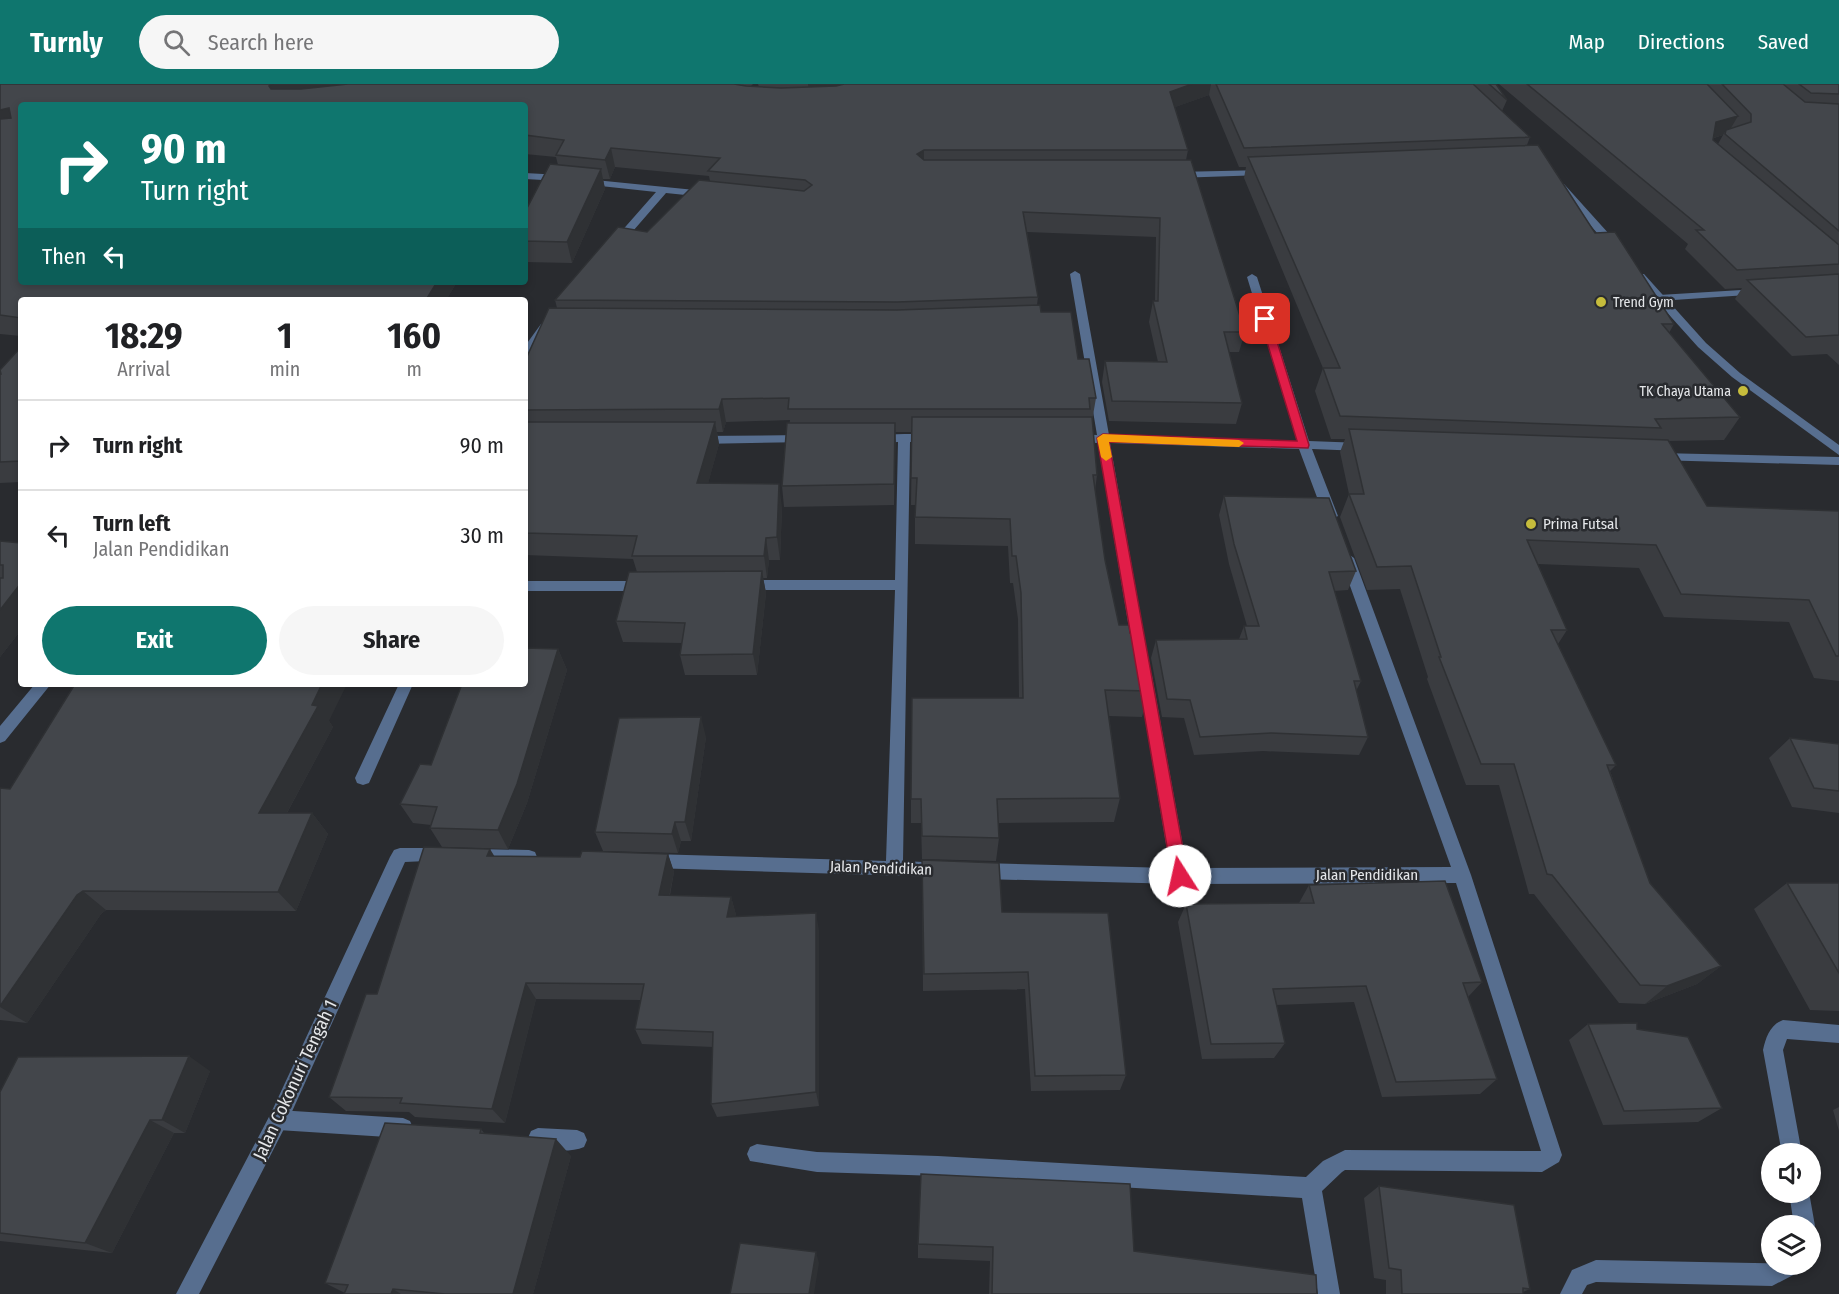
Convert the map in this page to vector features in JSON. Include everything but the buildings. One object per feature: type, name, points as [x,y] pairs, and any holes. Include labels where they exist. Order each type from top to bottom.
[{"type":"street","points":[[1161,175],[1278,171]]},
{"type":"street","points":[[528,176],[718,196]]},
{"type":"street","points":[[1551,176],[1702,345],[1736,375],[1839,451]]},
{"type":"street","points":[[609,252],[663,190]]},
{"type":"street","points":[[1075,274],[1078,322],[1103,438],[1180,876]]},
{"type":"street","points":[[1252,277],[1304,445],[1462,875],[1552,1155],[1542,1162],[1345,1160],[1323,1172],[1311,1188],[1329,1294]]},
{"type":"street","points":[[1659,298],[1771,291]]},
{"type":"street","points":[[528,350],[552,322]]},
{"type":"street","points":[[894,868],[904,438]]},
{"type":"street","points":[[858,439],[939,438]]},
{"type":"street","points":[[1056,438],[1376,448]]},
{"type":"street","points":[[688,440],[812,439]]},
{"type":"street","points":[[1644,456],[1839,461]]},
{"type":"street","points":[[725,585],[902,585]]},
{"type":"street","points":[[528,586],[655,586]]},
{"type":"street","points":[[0,737],[42,687]]},
{"type":"street","points":[[363,778],[405,687]]},
{"type":"street","name":"Jalan Cokonuri Tengah 1","points":[[187,1294],[278,1120],[402,858],[551,858]]},
{"type":"street","name":"Jalan Pendidikan","points":[[634,860],[1180,876],[1462,875]]},
{"type":"street","points":[[1790,1143],[1773,1050],[1775,1040],[1784,1029],[1839,1034]]},
{"type":"street","points":[[278,1120],[427,1130]]},
{"type":"street","points":[[519,1136],[577,1140]]},
{"type":"street","points":[[757,1154],[817,1162],[938,1166],[1311,1188]]},
{"type":"street","points":[[1571,1294],[1574,1282],[1583,1274],[1596,1271],[1761,1275]]},
{"type":"slow traffic","points":[[1106,457],[1103,438],[1239,443]]},
{"type":"place","name":"Trend Gym","points":[[1601,302]]},
{"type":"place","name":"TK Chaya Utama","points":[[1743,391]]},
{"type":"place","name":"Prima Futsal","points":[[1531,524]]},
{"type":"route","points":[[1180,876],[1103,438],[1304,445],[1265,319]]}]
